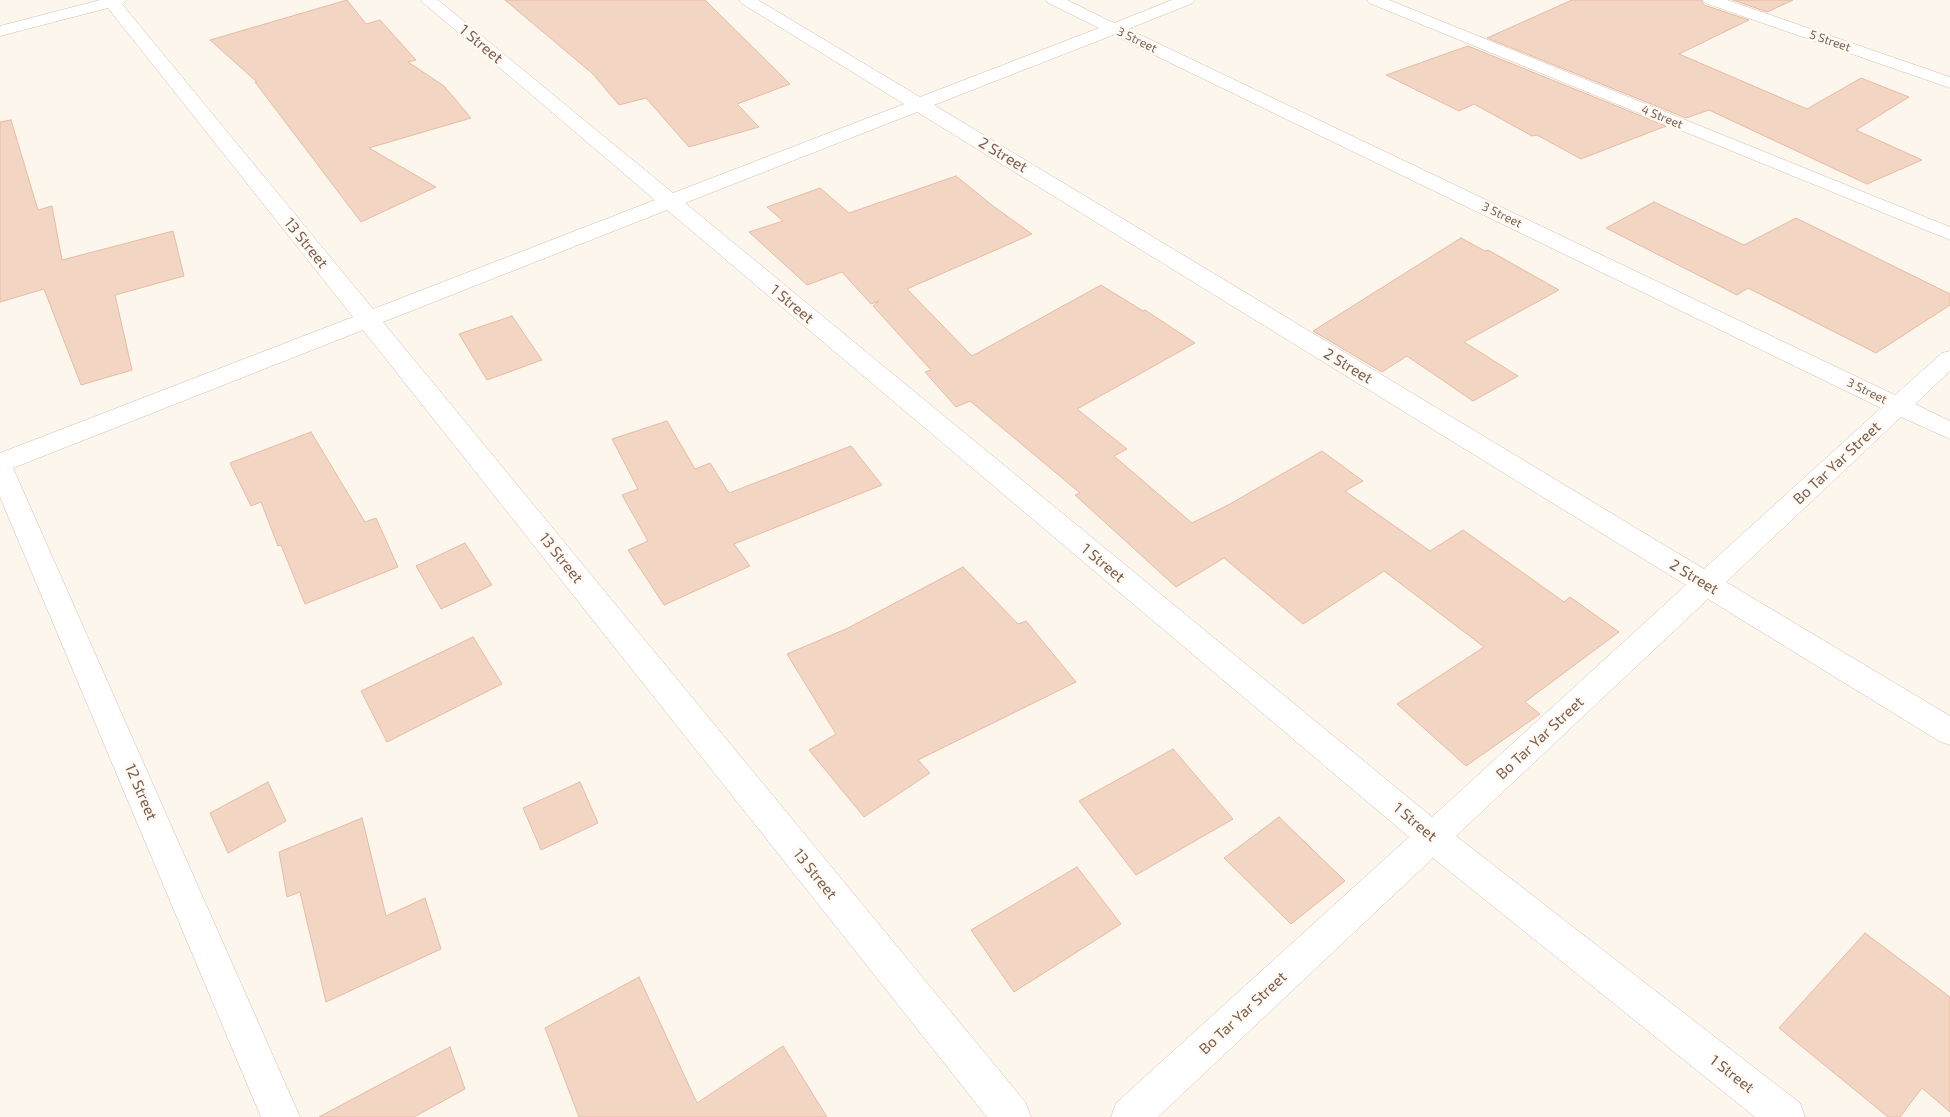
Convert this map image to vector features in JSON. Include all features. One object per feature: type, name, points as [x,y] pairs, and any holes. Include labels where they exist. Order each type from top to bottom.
[{"type":"street","name":"1 Street","points":[[428,0],[1432,837],[1786,1117]]},
{"type":"street","name":"2 Street","points":[[747,0],[1950,732]]},
{"type":"street","name":"3 Street","points":[[1054,0],[1950,430]]},
{"type":"street","points":[[0,463],[1187,0]]},
{"type":"street","name":"4 Street","points":[[1375,0],[1950,234]]},
{"type":"street","name":"5 Street","points":[[1711,0],[1950,83]]},
{"type":"street","points":[[0,31],[113,1]]},
{"type":"street","name":"13 Street","points":[[113,1],[368,320],[1012,1117]]},
{"type":"street","name":"Bo Tar Yar Street","points":[[1130,1117],[1950,358]]},
{"type":"street","name":"12 Street","points":[[0,467],[281,1117]]},
{"type":"building","points":[[347,0],[366,24],[380,20],[416,60],[408,62],[444,86],[471,118],[369,148],[436,187],[361,222],[255,82],[257,82],[210,40]]},
{"type":"building","points":[[505,0],[705,0],[790,84],[737,104],[759,127],[689,147],[646,98],[619,105],[593,74]]},
{"type":"building","points":[[1572,0],[1701,0],[1704,5],[1749,20],[1679,54],[1807,109],[1861,78],[1909,97],[1856,130],[1922,160],[1867,184],[1709,110],[1686,118],[1487,38]]},
{"type":"building","points":[[1733,0],[1793,0],[1767,12]]},
{"type":"building","points":[[1468,46],[1666,126],[1581,159],[1537,135],[1532,136],[1474,104],[1459,111],[1386,75]]},
{"type":"building","points":[[11,120],[38,210],[52,206],[62,260],[173,231],[184,276],[115,295],[132,370],[81,385],[44,289],[0,302],[0,122]]},
{"type":"building","points":[[956,176],[1032,234],[907,289],[972,356],[1101,285],[1143,311],[1145,310],[1195,343],[1077,409],[1127,449],[1114,456],[1192,523],[1230,504],[1322,451],[1363,481],[1345,491],[1430,551],[1463,530],[1564,602],[1570,597],[1619,632],[1525,702],[1540,714],[1466,766],[1397,704],[1484,647],[1384,571],[1303,624],[1224,558],[1176,587],[1075,495],[1080,493],[970,401],[956,407],[925,372],[931,370],[873,306],[879,301],[871,304],[842,272],[807,285],[749,232],[783,221],[767,207],[820,188],[849,213]]},
{"type":"building","points":[[1654,202],[1744,245],[1796,218],[1950,294],[1950,305],[1876,353],[1748,288],[1737,295],[1606,228]]},
{"type":"building","points":[[1461,238],[1485,251],[1488,250],[1559,290],[1464,342],[1518,376],[1473,401],[1407,356],[1382,372],[1313,331]]},
{"type":"building","points":[[512,316],[542,360],[487,380],[459,334]]},
{"type":"building","points":[[667,421],[695,469],[710,463],[729,493],[851,446],[882,485],[734,544],[750,566],[664,605],[628,550],[648,541],[622,495],[638,489],[612,439]]},
{"type":"building","points":[[311,432],[365,522],[376,518],[398,567],[305,604],[281,545],[278,546],[261,502],[251,506],[230,463]]},
{"type":"building","points":[[465,543],[492,585],[441,609],[416,566]]},
{"type":"building","points":[[963,567],[1018,624],[1026,621],[1076,682],[918,760],[930,773],[864,817],[809,750],[836,734],[787,654],[848,628]]},
{"type":"building","points":[[473,637],[502,684],[387,742],[361,691]]},
{"type":"building","points":[[1173,749],[1233,819],[1136,875],[1079,801]]},
{"type":"building","points":[[268,782],[286,821],[228,853],[210,813]]},
{"type":"building","points":[[580,782],[598,823],[541,850],[523,808]]},
{"type":"building","points":[[1279,817],[1345,881],[1291,924],[1224,858]]},
{"type":"building","points":[[362,818],[386,916],[425,898],[441,949],[326,1002],[300,892],[287,897],[279,852]]},
{"type":"building","points":[[1077,867],[1121,924],[1014,992],[971,930]]},
{"type":"building","points":[[1865,933],[1950,997],[1950,1112],[1922,1088],[1900,1117],[1888,1117],[1779,1028]]},
{"type":"building","points":[[639,977],[697,1103],[783,1046],[827,1117],[579,1117],[545,1028]]},
{"type":"building","points":[[450,1047],[465,1089],[414,1117],[319,1117]]}]
